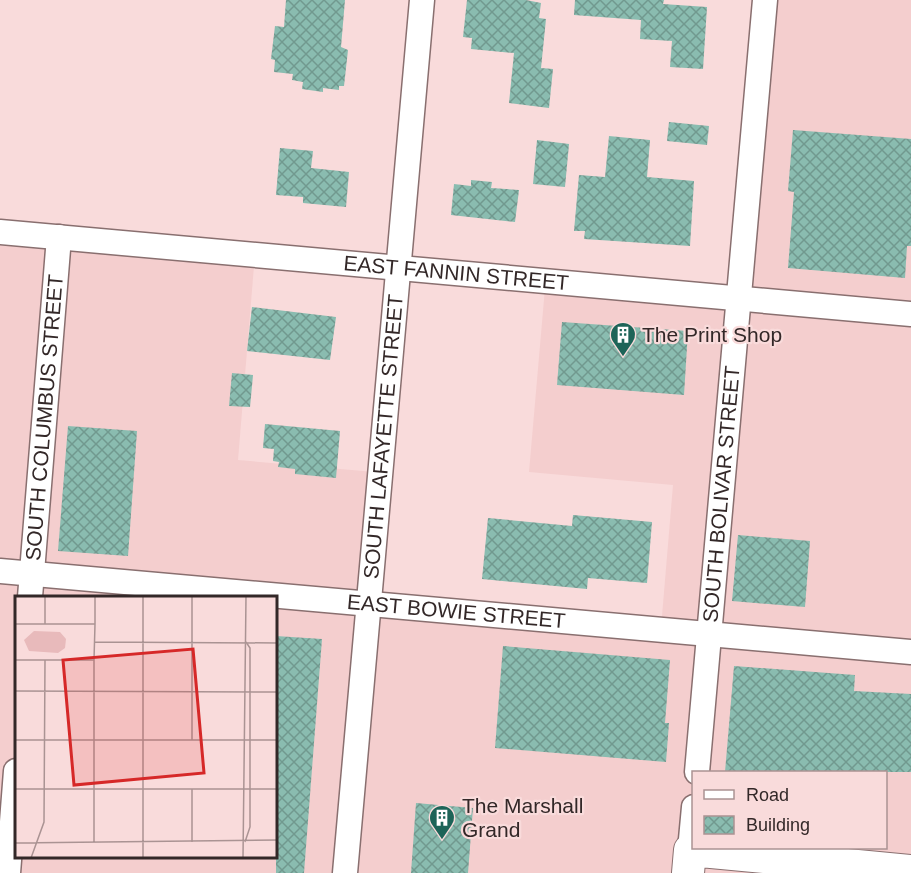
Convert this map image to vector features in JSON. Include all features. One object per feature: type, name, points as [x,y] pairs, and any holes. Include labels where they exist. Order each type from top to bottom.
[{"type":"main road","points":[[689,862],[911,871]]},
{"type":"street","name":"SOUTH LAFAYETTE STREET","points":[[345,873],[422,0]]},
{"type":"street","name":"SOUTH BOLIVAR STREET","points":[[697,771],[765,0]]},
{"type":"street","name":"EAST FANNIN STREET","points":[[0,232],[911,314]]},
{"type":"street","name":"SOUTH COLUMBUS STREET","points":[[31,585],[59,237]]},
{"type":"street","name":"EAST BOWIE STREET","points":[[0,571],[31,585],[227,596]]},
{"type":"street","name":"EAST BOWIE STREET","points":[[278,599],[369,604],[911,652]]},
{"type":"street","points":[[8,873],[15,784]]},
{"type":"street","points":[[689,862],[692,821]]},
{"type":"shaded area","points":[[776,0],[911,0],[911,873],[0,873],[0,231],[255,254],[238,460],[386,473],[375,603],[661,628],[673,485],[529,472],[545,288],[750,305]]},
{"type":"building","points":[[286,0],[345,0],[341,47],[348,50],[344,86],[339,86],[339,90],[323,88],[323,92],[302,89],[303,82],[292,80],[293,74],[274,72],[275,60],[271,59],[275,26],[284,27]]},
{"type":"building","points":[[467,0],[526,0],[541,3],[539,18],[546,19],[541,68],[553,69],[549,108],[509,103],[514,53],[471,49],[472,38],[463,37]]},
{"type":"building","points":[[575,0],[664,0],[663,4],[707,7],[703,69],[670,67],[672,41],[640,39],[641,20],[574,15]]},
{"type":"building","points":[[669,122],[709,126],[707,145],[667,141]]},
{"type":"building","points":[[793,130],[911,139],[911,246],[907,246],[905,278],[788,268],[794,192],[788,191]]},
{"type":"building","points":[[609,136],[650,140],[647,177],[694,181],[690,246],[584,239],[585,231],[574,231],[579,175],[605,177]]},
{"type":"building","points":[[537,140],[569,144],[565,187],[533,184]]},
{"type":"building","points":[[280,148],[313,151],[311,168],[349,172],[346,207],[303,203],[303,197],[276,195]]},
{"type":"building","points":[[471,180],[492,182],[491,188],[519,190],[515,222],[451,215],[454,184],[471,186]]},
{"type":"building","points":[[252,307],[336,317],[330,360],[247,351]]},
{"type":"building","name":"The Print Shop","points":[[562,322],[688,331],[684,395],[557,385]]},
{"type":"building","points":[[232,373],[253,375],[250,407],[229,406]]},
{"type":"building","points":[[265,424],[340,431],[336,478],[295,474],[295,469],[278,467],[279,462],[273,461],[274,449],[263,448]]},
{"type":"building","points":[[68,426],[137,431],[128,556],[58,551]]},
{"type":"building","points":[[573,515],[652,522],[647,583],[588,578],[587,589],[482,579],[488,518],[572,526]]},
{"type":"building","points":[[738,535],[810,541],[805,607],[732,601]]},
{"type":"building","points":[[278,636],[322,639],[304,873],[276,873],[276,858],[278,858]]},
{"type":"building","points":[[503,646],[670,660],[665,723],[669,723],[666,762],[495,748]]},
{"type":"building","points":[[734,666],[855,675],[854,691],[911,694],[911,772],[725,771]]},
{"type":"building","name":"The Marshall Grand","points":[[416,803],[473,808],[468,873],[411,873]]},
{"type":"place","name":"The Print Shop","points":[[623,358]]},
{"type":"place","name":"The Marshall Grand","points":[[442,841]]}]
